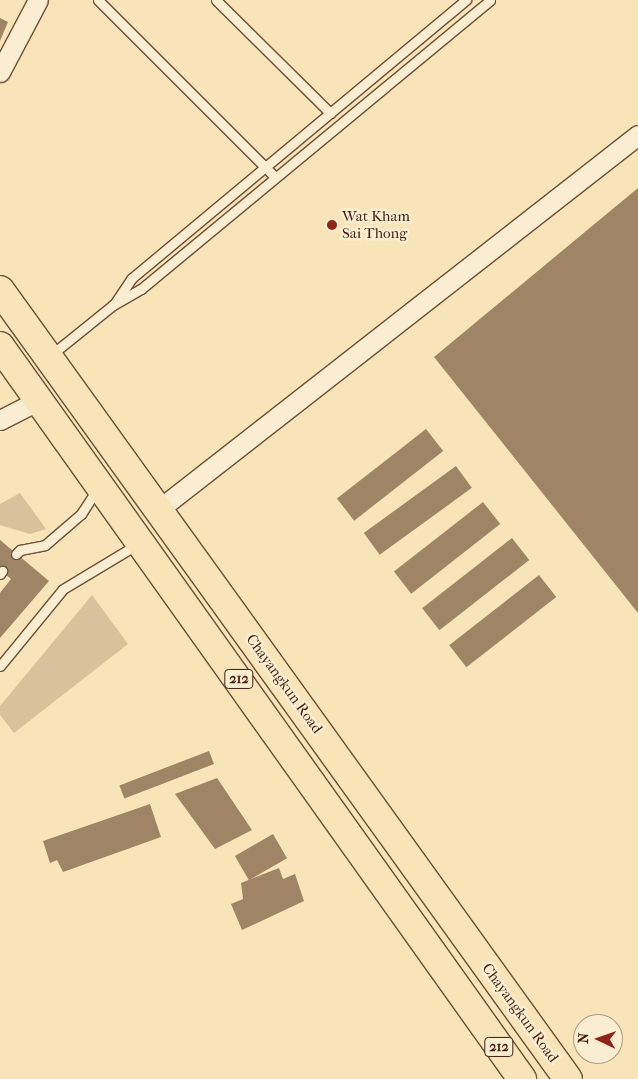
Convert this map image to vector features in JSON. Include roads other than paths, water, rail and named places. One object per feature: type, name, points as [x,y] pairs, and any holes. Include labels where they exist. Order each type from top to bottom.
[{"type":"main road","name":"Chayangkun Road","points":[[0,290],[568,1079]]},
{"type":"main road","name":"212","points":[[0,346],[522,1079]]},
{"type":"street","points":[[0,72],[38,0]]},
{"type":"street","points":[[158,510],[638,136]]},
{"type":"street","points":[[0,420],[39,400]]},
{"type":"lane","points":[[98,0],[276,177]]},
{"type":"lane","points":[[216,0],[330,112]]},
{"type":"lane","points":[[113,305],[132,278],[466,0]]},
{"type":"lane","points":[[48,358],[113,305],[141,288],[490,0]]},
{"type":"lane","points":[[16,554],[20,550],[45,545],[81,514],[100,484]]},
{"type":"lane","points":[[0,666],[63,589],[141,542]]},
{"type":"place","name":"Wat Kham Sai Thong","points":[[332,225]]}]
